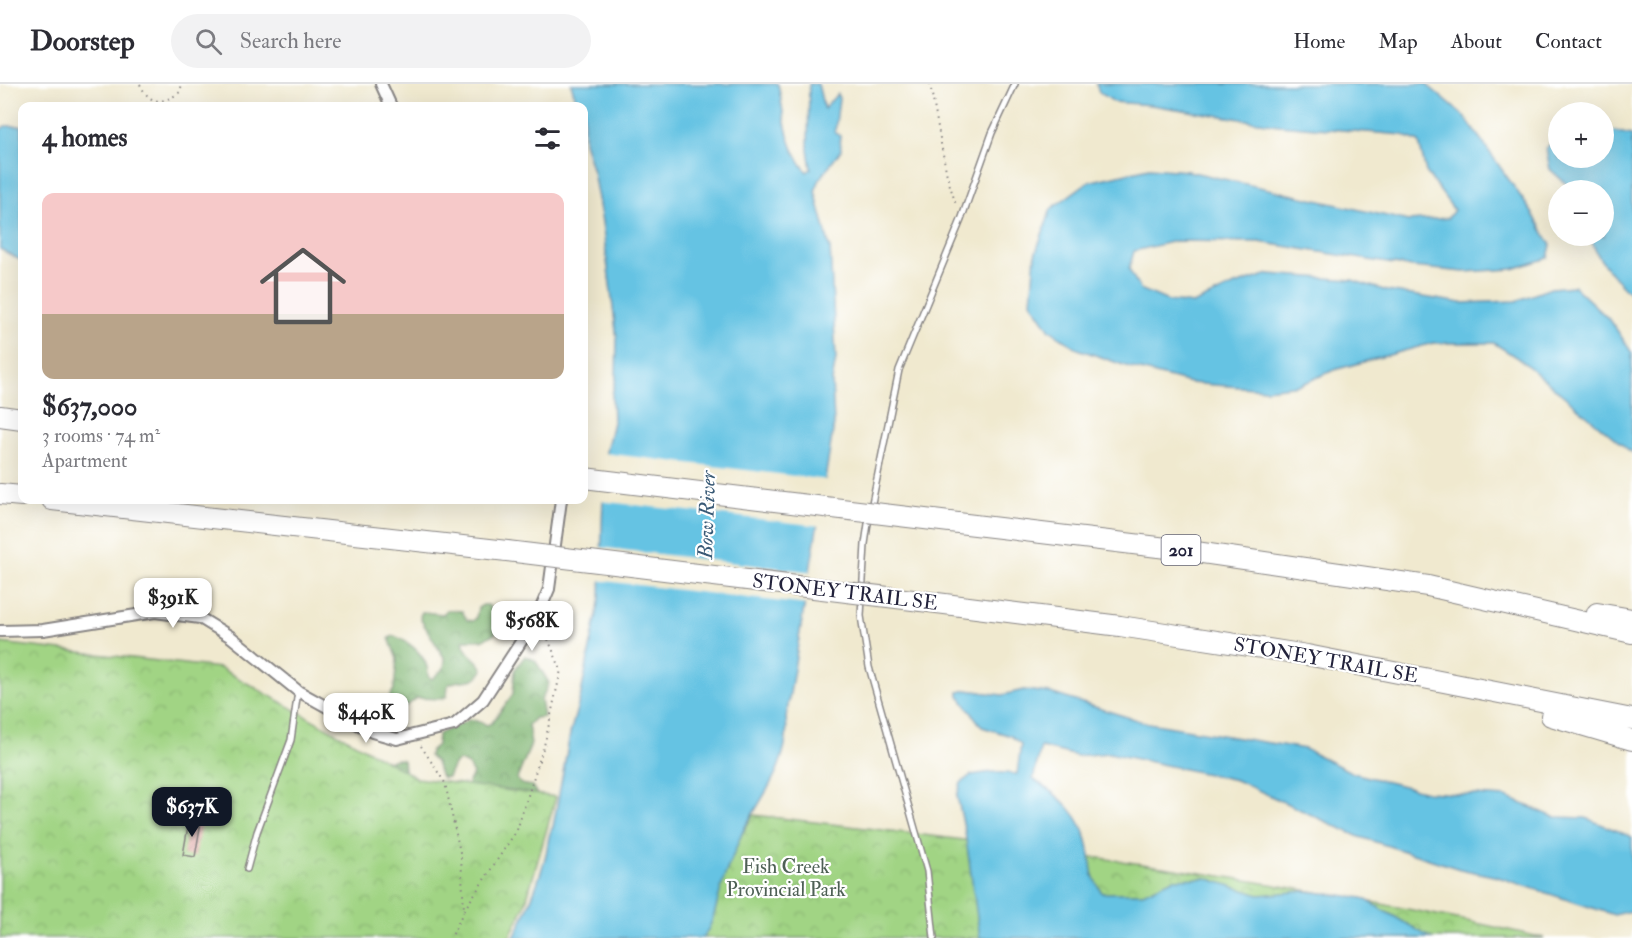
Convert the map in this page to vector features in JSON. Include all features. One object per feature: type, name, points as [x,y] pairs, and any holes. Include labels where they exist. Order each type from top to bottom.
[{"type":"highway","points":[[0,416],[18,418]]},
{"type":"highway","name":"201","points":[[588,478],[1175,549],[1428,586],[1632,633]]},
{"type":"highway","points":[[0,494],[18,496]]},
{"type":"highway","name":"STONEY TRAIL SE","points":[[88,504],[507,551],[1120,626],[1307,655],[1632,719]]},
{"type":"highway","points":[[1428,586],[1632,619]]},
{"type":"highway","points":[[1416,676],[1632,740]]},
{"type":"street","points":[[381,84],[389,102]]},
{"type":"street","points":[[0,631],[43,630],[155,612],[200,618],[231,637],[298,691],[372,732],[397,739],[454,725],[483,700],[537,617],[549,589],[560,504]]},
{"type":"lane","points":[[934,938],[927,871],[878,706],[869,667],[861,616],[865,544],[878,461],[899,370],[961,220],[992,133],[1015,84]]},
{"type":"lane","points":[[248,869],[257,832],[291,740],[298,691]]},
{"type":"path","points":[[140,84],[145,96],[155,102],[166,102],[180,92],[182,84]]},
{"type":"path","points":[[930,84],[947,176],[961,220]]},
{"type":"path","points":[[451,938],[464,910],[517,830],[545,742],[561,669],[548,635],[537,617]]},
{"type":"path","points":[[411,734],[445,783],[461,857],[464,910]]},
{"type":"green space","points":[[488,605],[495,615],[497,625],[495,634],[482,640],[463,640],[466,649],[483,670],[480,675],[472,680],[448,685],[447,696],[442,699],[417,698],[391,714],[373,715],[371,711],[389,698],[394,689],[397,659],[389,638],[394,636],[412,646],[422,657],[428,676],[432,679],[444,668],[445,659],[421,620],[422,612],[443,614],[447,610],[462,611],[467,620],[473,621],[478,608]]},
{"type":"green space","points":[[0,643],[220,668],[417,778],[556,797],[525,905],[509,938],[0,938]]},
{"type":"green space","points":[[525,656],[535,660],[549,683],[541,700],[544,717],[535,718],[528,725],[531,744],[517,779],[521,784],[532,786],[538,796],[290,864],[378,768],[390,761],[403,760],[404,770],[388,782],[466,787],[473,774],[468,765],[460,761],[455,763],[448,777],[443,778],[436,762],[429,756],[430,751],[437,745],[438,734],[471,719],[487,725],[492,723],[513,694],[515,669]]},
{"type":"green space","name":"Fish Creek Provincial Park","points":[[753,815],[952,838],[1150,865],[1348,898],[1544,938],[698,938],[726,861]]},
{"type":"water","name":"Bow River","points":[[571,84],[778,84],[790,141],[799,162],[807,172],[811,169],[808,149],[809,84],[818,84],[824,109],[837,94],[839,98],[835,132],[840,136],[841,150],[820,179],[815,191],[830,248],[836,359],[832,381],[834,424],[786,718],[785,748],[775,775],[741,836],[725,874],[712,921],[703,938],[514,938],[536,886],[553,827],[570,734],[581,694],[600,598],[604,460],[613,422],[612,394],[616,379],[617,339],[602,222],[588,155],[588,102],[577,102]]},
{"type":"water","points":[[1096,84],[1426,84],[1465,117],[1533,214],[1548,240],[1548,246],[1551,246],[1548,258],[1513,269],[1464,272],[1412,267],[1259,242],[1175,241],[1134,251],[1129,269],[1140,289],[1168,301],[1193,304],[1235,285],[1269,274],[1352,280],[1387,291],[1461,303],[1516,301],[1551,288],[1574,286],[1611,321],[1632,353],[1632,453],[1522,361],[1494,343],[1433,343],[1334,370],[1300,385],[1266,389],[1190,383],[1129,367],[1078,349],[1050,330],[1031,302],[1035,255],[1051,209],[1088,182],[1149,168],[1188,171],[1409,221],[1448,218],[1454,210],[1426,172],[1419,142],[1403,135],[1279,125],[1151,105],[1114,102],[1099,92]]},
{"type":"water","points":[[5,126],[18,126],[18,259],[0,249],[0,130]]},
{"type":"water","points":[[1614,131],[1632,135],[1632,295],[1607,268],[1594,246],[1614,246],[1614,180],[1562,180],[1550,169],[1614,168]]},
{"type":"water","points":[[967,690],[1002,695],[1024,690],[1050,693],[1143,722],[1305,749],[1353,773],[1427,792],[1506,797],[1554,817],[1586,818],[1632,837],[1632,911],[1614,915],[1498,877],[1460,869],[1357,836],[1236,780],[1109,753],[1077,756],[1041,747],[1033,779],[1052,792],[1076,816],[1086,837],[1093,875],[1102,893],[1143,893],[1173,879],[1206,878],[1259,895],[1306,891],[1363,898],[1431,938],[980,938],[965,832],[957,796],[961,783],[971,775],[992,772],[1017,774],[1021,744],[1011,736],[982,727],[959,696],[959,692]]},
{"type":"pier","points":[[603,453],[828,480],[821,526],[599,501]]},
{"type":"pier","points":[[597,547],[813,572],[808,605],[596,580]]},
{"type":"building","points":[[189,820],[201,822],[195,857],[183,855]]}]
